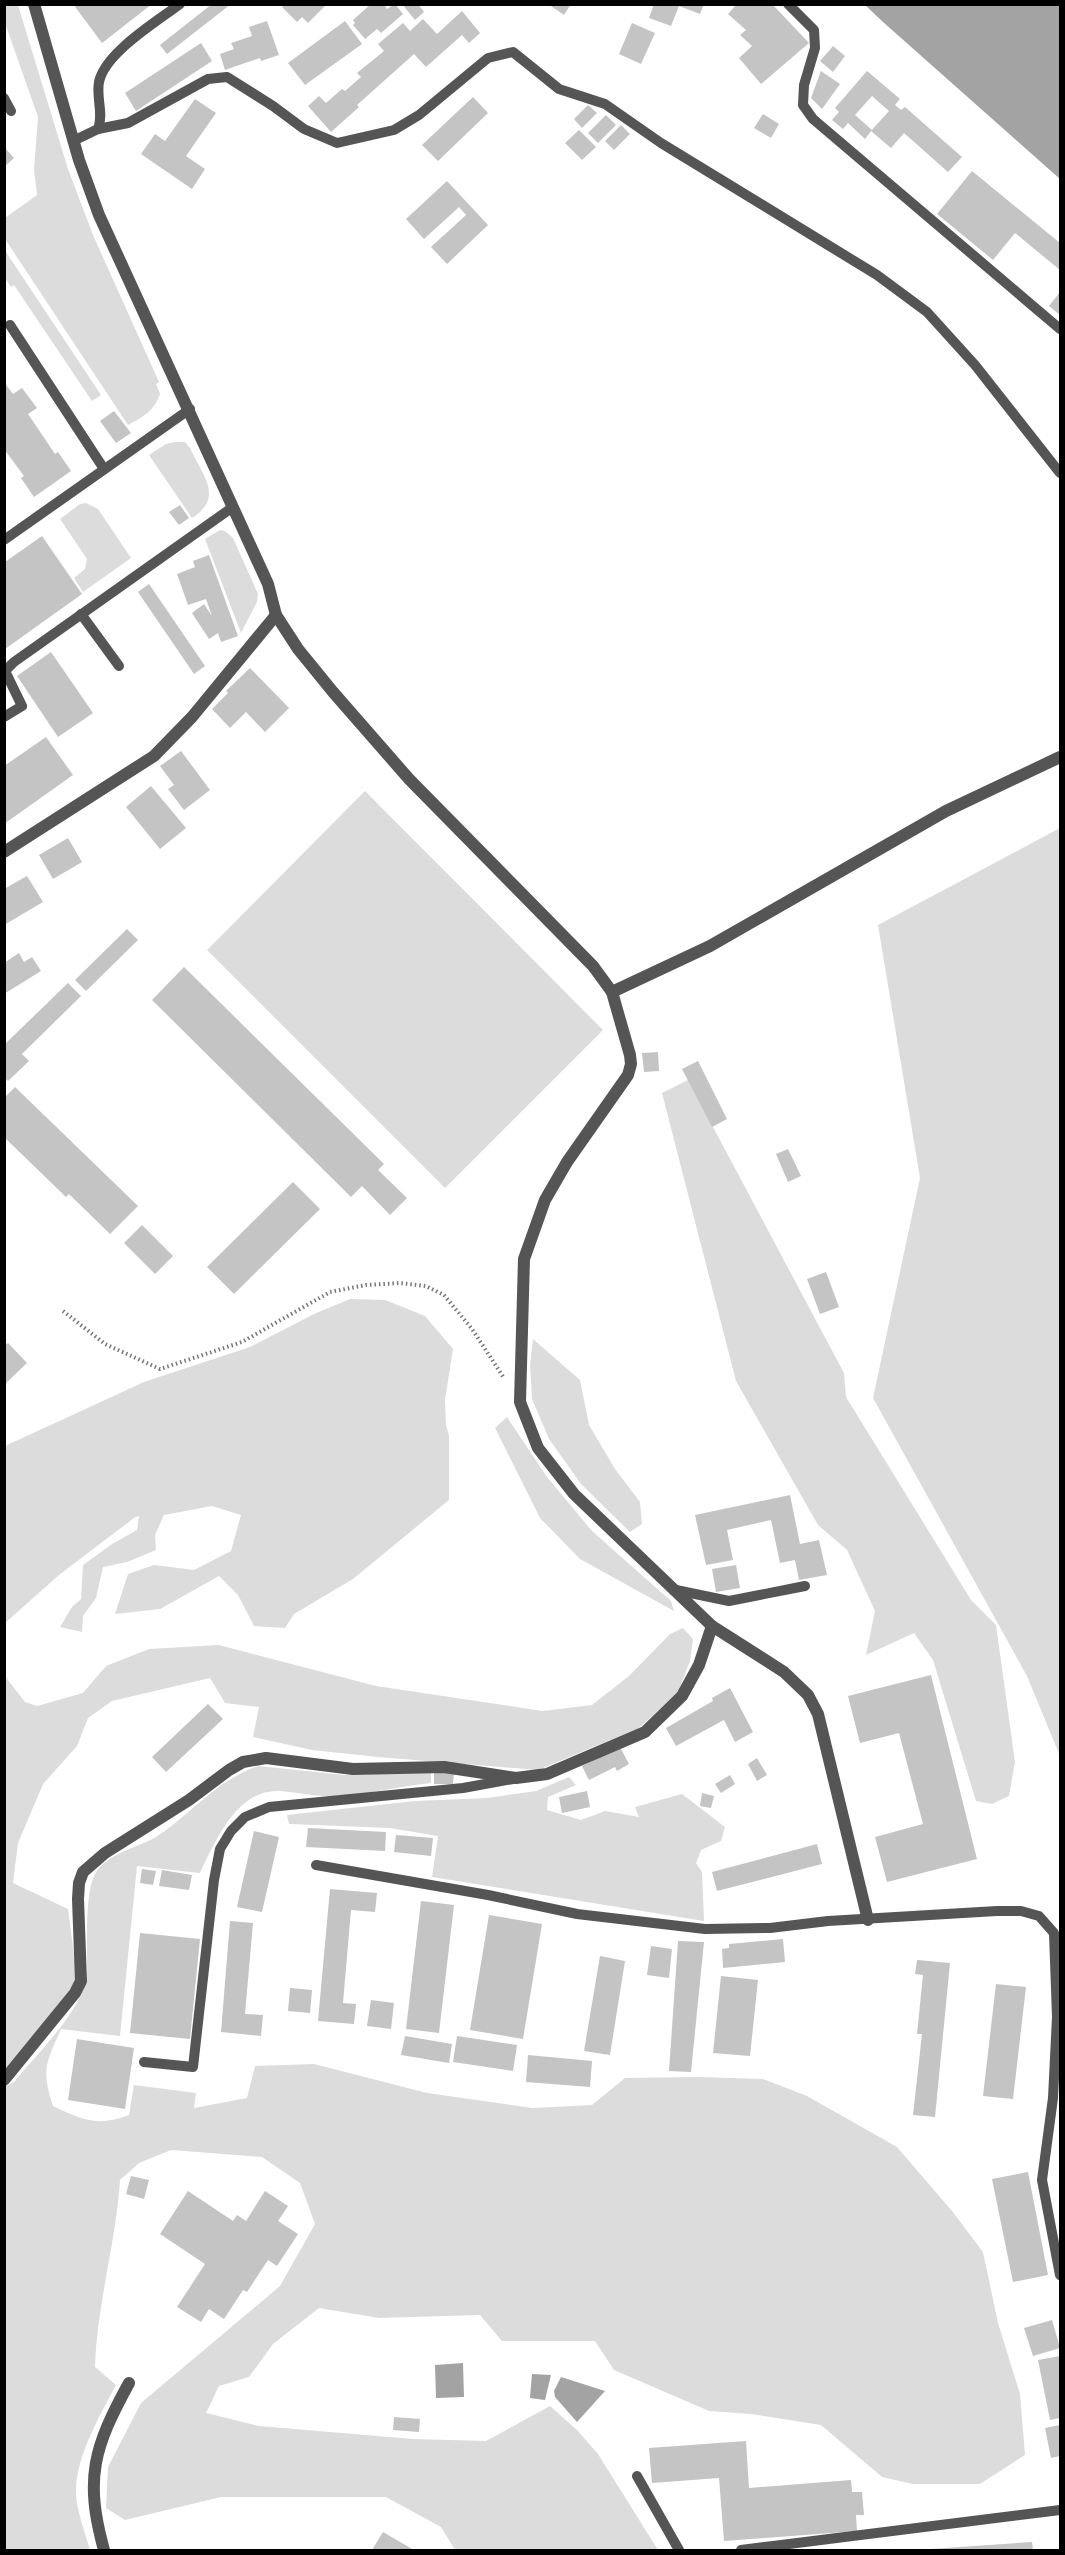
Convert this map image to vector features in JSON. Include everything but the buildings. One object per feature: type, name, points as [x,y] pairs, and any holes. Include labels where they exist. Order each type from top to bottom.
[{"type":"street","points":[[34,4],[74,141],[99,215],[120,266],[190,409],[268,584],[276,615],[305,658],[409,779],[593,966],[612,992],[631,1065],[628,1075],[567,1162],[545,1200],[524,1259],[520,1402],[538,1448],[574,1494],[712,1626],[784,1672],[808,1695],[818,1714],[868,1920]]},
{"type":"street","points":[[4,852],[154,756],[192,717],[276,615]]},
{"type":"street","points":[[612,992],[720,940],[946,811],[1060,757]]},
{"type":"street","points":[[4,2080],[75,1993],[81,1981],[78,1899],[82,1872],[105,1853],[189,1800],[229,1770],[243,1762],[266,1758],[353,1769],[444,1767],[516,1778],[547,1774],[645,1732],[682,1696],[699,1665],[712,1626]]},
{"type":"street","points":[[104,2550],[96,2522],[92,2486],[106,2425],[129,2383]]},
{"type":"lane","points":[[98,129],[102,118],[99,82],[106,64],[180,4]]},
{"type":"lane","points":[[788,4],[814,30],[815,48],[804,85],[803,105],[813,119],[1060,328]]},
{"type":"lane","points":[[74,141],[98,129],[128,123],[208,79],[227,77],[273,105],[304,129],[337,143],[394,130],[419,115],[488,58],[513,52],[559,89],[605,104],[661,143],[877,275],[927,312],[975,365],[1060,473]]},
{"type":"lane","points":[[4,98],[11,111]]},
{"type":"lane","points":[[10,325],[104,469]]},
{"type":"lane","points":[[4,540],[190,409]]},
{"type":"lane","points":[[4,717],[22,706],[5,671],[81,614],[233,507]]},
{"type":"lane","points":[[81,614],[119,666]]},
{"type":"lane","points":[[676,1590],[729,1601],[805,1586]]},
{"type":"lane","points":[[144,2062],[193,2067],[214,1880],[220,1850],[231,1831],[245,1817],[269,1807],[463,1788],[516,1778]]},
{"type":"lane","points":[[316,1865],[488,1895],[577,1914],[705,1929],[770,1928],[1021,1911],[1039,1916],[1054,1934],[1057,2018],[1053,2098],[1042,2180],[1060,2275]]},
{"type":"lane","points":[[637,2476],[679,2550]]},
{"type":"lane","points":[[741,2550],[1060,2510]]},
{"type":"path","points":[[63,1311],[105,1344],[160,1369],[243,1342],[330,1292],[366,1285],[400,1283],[426,1286],[444,1295],[472,1329],[520,1402]]},
{"type":"shaded area","points":[[5,4],[18,5],[68,169],[93,235],[159,382],[156,384],[160,394],[155,405],[128,425],[5,239],[5,218],[37,195],[34,169],[38,117],[5,23]]},
{"type":"shaded area","points":[[865,5],[1060,5],[1060,179],[883,22]]},
{"type":"shaded area","points":[[4,249],[101,395],[92,401],[14,285],[11,287],[5,278]]},
{"type":"shaded area","points":[[185,442],[190,448],[208,485],[207,502],[202,510],[192,518],[149,455],[166,444]]},
{"type":"shaded area","points":[[86,503],[98,509],[131,558],[83,592],[74,578],[85,569],[87,559],[60,519],[80,504]]},
{"type":"shaded area","points":[[220,530],[233,538],[258,594],[257,602],[241,633],[205,539]]},
{"type":"shaded area","points":[[365,791],[603,1030],[445,1188],[207,950]]},
{"type":"shaded area","points":[[1060,828],[1060,1756],[1027,1676],[873,1398],[920,1178],[878,925]]},
{"type":"shaded area","points":[[688,1080],[844,1373],[846,1397],[971,1600],[996,1625],[1015,1762],[1009,1796],[992,1804],[976,1801],[933,1660],[914,1633],[866,1655],[875,1611],[847,1550],[818,1525],[736,1381],[662,1093]]},
{"type":"shaded area","points":[[350,1299],[385,1300],[425,1316],[453,1349],[445,1400],[449,1436],[449,1500],[353,1579],[294,1614],[285,1628],[254,1626],[238,1595],[219,1576],[160,1609],[115,1614],[128,1574],[154,1565],[194,1570],[231,1551],[241,1515],[212,1506],[164,1515],[155,1535],[156,1550],[127,1562],[103,1567],[96,1598],[83,1616],[82,1632],[60,1627],[72,1607],[81,1599],[83,1565],[112,1544],[137,1530],[139,1516],[59,1575],[5,1623],[5,1446],[144,1382],[250,1347],[314,1314]]},
{"type":"shaded area","points":[[533,1339],[580,1380],[589,1425],[615,1469],[640,1502],[642,1524],[630,1532],[581,1484],[549,1439],[532,1399],[530,1365]]},
{"type":"shaded area","points":[[507,1417],[547,1477],[592,1531],[671,1601],[674,1611],[580,1559],[540,1518],[495,1428]]},
{"type":"shaded area","points":[[683,1628],[693,1639],[690,1661],[678,1692],[639,1728],[538,1770],[312,1750],[253,1737],[259,1707],[225,1703],[210,1678],[112,1701],[88,1718],[77,1746],[43,1784],[18,1843],[13,1883],[68,1909],[77,1978],[5,2075],[4,1675],[25,1702],[37,1706],[83,1693],[106,1666],[149,1649],[219,1645],[376,1686],[543,1711],[592,1705],[629,1676],[670,1634]]},
{"type":"shaded area","points":[[258,1766],[345,1775],[431,1772],[431,1783],[334,1796],[279,1791],[264,1793],[251,1799],[229,1820],[200,1873],[137,1866],[120,2036],[61,2029],[49,2059],[46,2074],[53,2106],[90,2120],[118,2119],[129,2115],[134,2085],[196,2093],[194,2108],[247,2098],[255,2066],[314,2064],[427,2093],[532,2108],[592,2105],[625,2078],[763,2079],[807,2096],[897,2147],[952,2211],[983,2252],[998,2323],[1020,2394],[1025,2455],[980,2484],[913,2484],[882,2477],[821,2425],[751,2414],[709,2411],[614,2370],[595,2341],[502,2341],[480,2315],[379,2318],[319,2308],[273,2344],[249,2377],[219,2386],[206,2413],[259,2426],[413,2439],[486,2441],[550,2406],[577,2430],[598,2454],[658,2550],[455,2550],[441,2527],[386,2497],[221,2497],[125,2520],[106,2508],[108,2467],[141,2403],[280,2286],[315,2224],[300,2183],[262,2157],[171,2150],[139,2163],[120,2180],[115,2227],[99,2320],[95,2367],[116,2385],[85,2448],[76,2488],[79,2511],[90,2550],[5,2550],[5,2087],[15,2081],[57,2032],[82,1992],[87,1978],[89,1898],[94,1876],[99,1868],[122,1852],[156,1837],[217,1788]]},
{"type":"shaded area","points":[[569,1777],[576,1785],[548,1797],[547,1810],[581,1820],[605,1811],[639,1817],[635,1807],[682,1794],[725,1827],[721,1841],[701,1850],[696,1863],[702,1872],[704,1921],[432,1877],[438,1836],[390,1828],[289,1824],[287,1815],[415,1801],[487,1798],[536,1791]]},
{"type":"shaded area","points":[[463,2363],[464,2397],[436,2398],[435,2365]]},
{"type":"shaded area","points":[[532,2374],[551,2375],[545,2400],[530,2398]]},
{"type":"shaded area","points":[[561,2377],[605,2391],[577,2422],[555,2397],[554,2391]]}]
